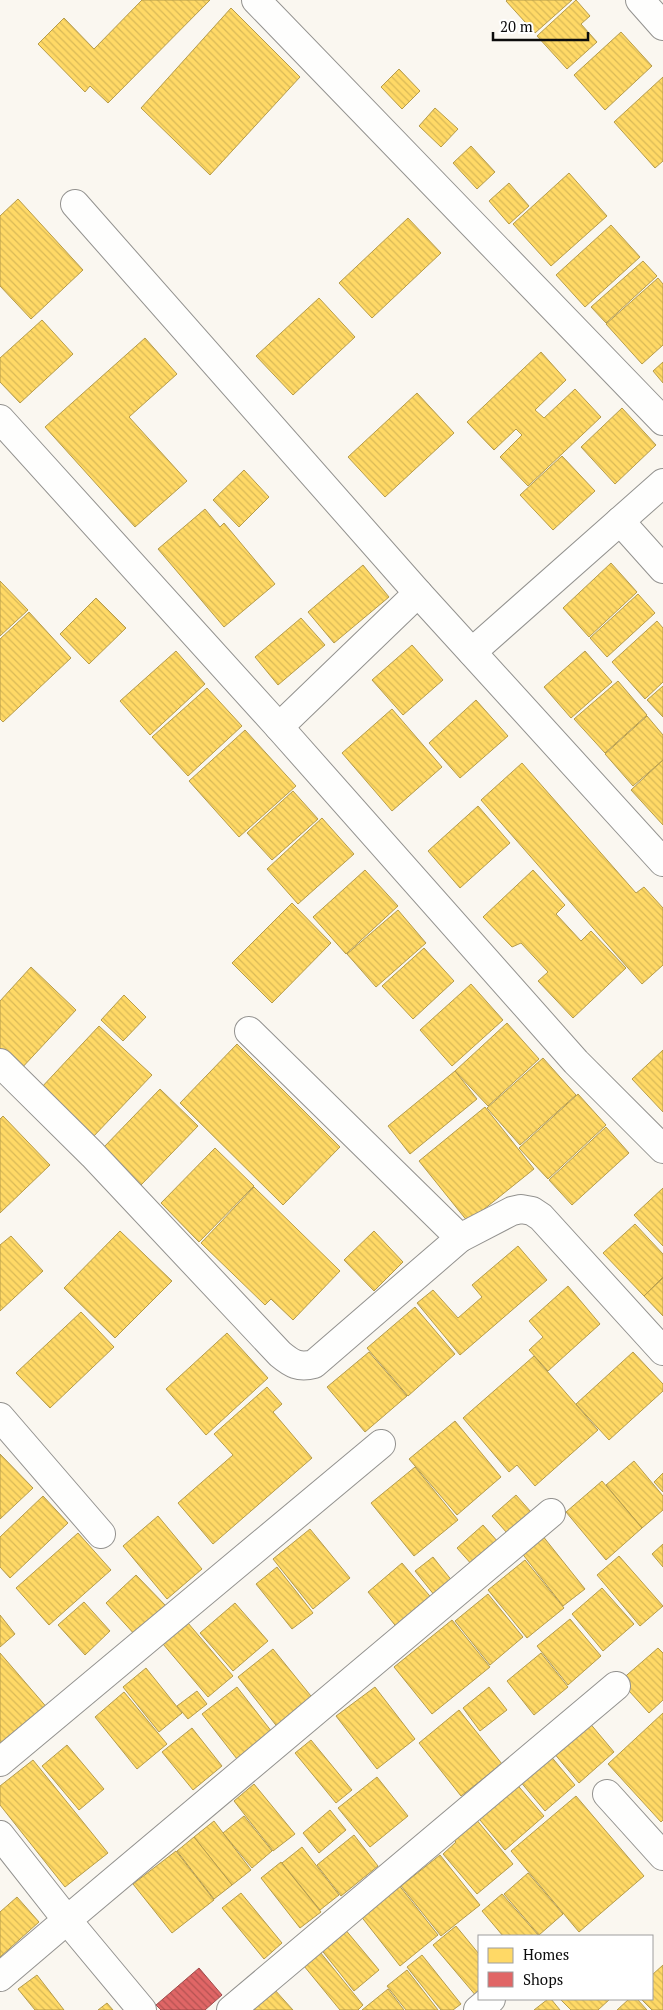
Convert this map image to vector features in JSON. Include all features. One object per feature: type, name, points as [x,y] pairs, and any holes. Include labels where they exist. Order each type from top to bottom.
[{"type":"street","points":[[256,0],[663,421]]},
{"type":"street","points":[[640,0],[663,26]]},
{"type":"street","points":[[75,204],[418,593],[663,862]]},
{"type":"street","points":[[0,419],[279,727],[576,1062],[663,1149]]},
{"type":"street","points":[[472,652],[663,483]]},
{"type":"street","points":[[620,521],[663,569]]},
{"type":"street","points":[[279,727],[418,593]]},
{"type":"street","points":[[250,1031],[460,1238]]},
{"type":"street","points":[[0,1063],[94,1155],[280,1354],[297,1366],[314,1364],[460,1238],[512,1211],[521,1209],[532,1211],[541,1216],[663,1351]]},
{"type":"street","points":[[0,1417],[101,1534]]},
{"type":"street","points":[[0,1762],[381,1444]]},
{"type":"street","points":[[0,1977],[551,1513]]},
{"type":"street","points":[[231,2010],[616,1686]]},
{"type":"street","points":[[608,1794],[663,1856]]},
{"type":"street","points":[[0,1835],[67,1920],[142,2010]]},
{"type":"street","points":[[478,2010],[490,2000]]},
{"type":"building: Homes","points":[[142,0],[210,0],[108,103],[90,86],[85,92],[38,44],[64,18],[94,49]]},
{"type":"building: Homes","points":[[507,0],[572,0],[535,33]]},
{"type":"building: Homes","points":[[576,0],[590,16],[581,24],[597,42],[567,69],[537,36]]},
{"type":"building: Homes","points":[[231,8],[300,77],[210,175],[141,108]]},
{"type":"building: Homes","points":[[621,32],[652,66],[605,110],[574,75]]},
{"type":"building: Homes","points":[[399,69],[420,91],[402,109],[381,87]]},
{"type":"building: Homes","points":[[663,77],[663,161],[655,168],[614,122]]},
{"type":"building: Homes","points":[[435,108],[458,129],[441,147],[419,126]]},
{"type":"building: Homes","points":[[471,146],[495,172],[477,189],[453,163]]},
{"type":"building: Homes","points":[[569,173],[607,216],[551,266],[513,224]]},
{"type":"building: Homes","points":[[509,183],[529,206],[509,224],[489,201]]},
{"type":"building: Homes","points":[[18,199],[83,270],[31,319],[0,286],[0,216]]},
{"type":"building: Homes","points":[[408,218],[441,253],[372,318],[339,283]]},
{"type":"building: Homes","points":[[611,225],[640,257],[585,307],[556,275]]},
{"type":"building: Homes","points":[[643,261],[657,276],[606,323],[591,307]]},
{"type":"building: Homes","points":[[658,278],[663,284],[663,345],[642,364],[606,324]]},
{"type":"building: Homes","points":[[319,298],[355,337],[293,395],[256,356]]},
{"type":"building: Homes","points":[[42,320],[73,354],[20,403],[0,382],[0,358]]},
{"type":"building: Homes","points":[[145,338],[177,374],[129,417],[187,481],[135,527],[45,427]]},
{"type":"building: Homes","points":[[541,352],[566,380],[535,410],[544,418],[575,389],[601,417],[528,486],[500,457],[522,435],[516,429],[494,450],[467,422]]},
{"type":"building: Homes","points":[[663,362],[663,383],[653,371]]},
{"type":"building: Homes","points":[[417,393],[454,433],[385,497],[348,457]]},
{"type":"building: Homes","points":[[622,408],[656,445],[615,484],[581,447]]},
{"type":"building: Homes","points":[[562,456],[595,491],[553,530],[520,495]]},
{"type":"building: Homes","points":[[244,470],[269,497],[239,527],[213,500]]},
{"type":"building: Homes","points":[[205,509],[220,527],[224,523],[275,584],[224,627],[158,549]]},
{"type":"building: Homes","points":[[611,563],[637,592],[589,637],[563,608]]},
{"type":"building: Homes","points":[[363,565],[389,597],[334,643],[308,612]]},
{"type":"building: Homes","points":[[0,581],[28,610],[0,636]]},
{"type":"building: Homes","points":[[638,594],[655,613],[607,657],[590,638]]},
{"type":"building: Homes","points":[[96,598],[126,628],[89,664],[60,634]]},
{"type":"building: Homes","points":[[29,612],[71,658],[3,722],[0,719],[0,639]]},
{"type":"building: Homes","points":[[301,618],[325,645],[278,685],[255,657]]},
{"type":"building: Homes","points":[[657,621],[663,628],[663,682],[645,699],[612,662]]},
{"type":"building: Homes","points":[[412,645],[443,680],[403,715],[372,680]]},
{"type":"building: Homes","points":[[176,651],[205,684],[150,735],[120,701]]},
{"type":"building: Homes","points":[[585,651],[612,682],[571,718],[544,687]]},
{"type":"building: Homes","points":[[618,681],[647,715],[605,753],[574,719]]},
{"type":"building: Homes","points":[[663,686],[663,717],[647,700]]},
{"type":"building: Homes","points":[[207,688],[242,726],[188,776],[152,737]]},
{"type":"building: Homes","points":[[476,700],[508,736],[460,778],[429,743]]},
{"type":"building: Homes","points":[[392,709],[442,767],[392,811],[342,753]]},
{"type":"building: Homes","points":[[647,716],[663,735],[663,760],[633,786],[605,754]]},
{"type":"building: Homes","points":[[245,730],[296,786],[239,837],[189,781]]},
{"type":"building: Homes","points":[[663,760],[663,825],[631,790]]},
{"type":"building: Homes","points":[[522,763],[636,893],[644,887],[663,908],[663,965],[642,984],[481,800]]},
{"type":"building: Homes","points":[[293,791],[318,819],[272,860],[247,833]]},
{"type":"building: Homes","points":[[478,806],[510,843],[460,888],[428,851]]},
{"type":"building: Homes","points":[[322,818],[354,854],[298,904],[267,869]]},
{"type":"building: Homes","points":[[365,870],[398,906],[346,954],[313,917]]},
{"type":"building: Homes","points":[[533,870],[565,905],[556,914],[581,941],[591,931],[626,968],[573,1018],[538,981],[548,972],[521,943],[512,947],[483,917]]},
{"type":"building: Homes","points":[[292,903],[331,943],[272,1003],[232,963]]},
{"type":"building: Homes","points":[[398,910],[426,943],[376,987],[347,954]]},
{"type":"building: Homes","points":[[424,948],[454,981],[413,1019],[382,986]]},
{"type":"building: Homes","points":[[31,967],[76,1010],[19,1071],[0,1053],[0,1001]]},
{"type":"building: Homes","points":[[471,984],[503,1020],[452,1066],[420,1030]]},
{"type":"building: Homes","points":[[124,995],[146,1017],[123,1041],[101,1020]]},
{"type":"building: Homes","points":[[507,1023],[539,1059],[488,1106],[455,1071]]},
{"type":"building: Homes","points":[[99,1026],[152,1075],[92,1138],[40,1089]]},
{"type":"building: Homes","points":[[237,1044],[340,1147],[283,1205],[180,1103]]},
{"type":"building: Homes","points":[[663,1050],[663,1112],[632,1079]]},
{"type":"building: Homes","points":[[543,1058],[576,1095],[520,1145],[487,1108]]},
{"type":"building: Homes","points":[[455,1071],[477,1099],[410,1154],[388,1126]]},
{"type":"building: Homes","points":[[160,1089],[198,1126],[141,1185],[103,1148]]},
{"type":"building: Homes","points":[[578,1094],[606,1125],[548,1179],[519,1148]]},
{"type":"building: Homes","points":[[485,1107],[534,1169],[468,1222],[419,1161]]},
{"type":"building: Homes","points":[[3,1116],[50,1165],[0,1213],[0,1119]]},
{"type":"building: Homes","points":[[606,1127],[629,1153],[572,1205],[549,1180]]},
{"type":"building: Homes","points":[[215,1148],[254,1186],[199,1242],[161,1203]]},
{"type":"building: Homes","points":[[254,1187],[340,1271],[293,1320],[271,1299],[265,1305],[201,1243]]},
{"type":"building: Homes","points":[[663,1188],[663,1246],[634,1215]]},
{"type":"building: Homes","points":[[635,1224],[663,1254],[663,1277],[644,1296],[603,1253]]},
{"type":"building: Homes","points":[[120,1231],[172,1281],[115,1338],[64,1288]]},
{"type":"building: Homes","points":[[374,1231],[403,1262],[374,1291],[344,1260]]},
{"type":"building: Homes","points":[[11,1236],[43,1271],[0,1311],[0,1245]]},
{"type":"building: Homes","points":[[518,1246],[547,1280],[460,1355],[417,1303],[433,1290],[458,1318],[482,1297],[472,1285]]},
{"type":"building: Homes","points":[[663,1278],[663,1316],[644,1296]]},
{"type":"building: Homes","points":[[568,1286],[600,1324],[548,1371],[529,1350],[543,1337],[529,1321]]},
{"type":"building: Homes","points":[[415,1307],[455,1354],[408,1396],[367,1348]]},
{"type":"building: Homes","points":[[81,1312],[114,1347],[50,1408],[16,1373]]},
{"type":"building: Homes","points":[[227,1333],[268,1378],[206,1435],[166,1389]]},
{"type":"building: Homes","points":[[369,1352],[407,1396],[365,1432],[327,1387]]},
{"type":"building: Homes","points":[[633,1352],[663,1384],[663,1391],[609,1440],[576,1404]]},
{"type":"building: Homes","points":[[534,1356],[598,1430],[535,1486],[517,1465],[509,1472],[463,1418]]},
{"type":"building: Homes","points":[[267,1387],[282,1404],[273,1412],[312,1458],[213,1544],[178,1503],[233,1455],[214,1434]]},
{"type":"building: Homes","points":[[455,1421],[501,1477],[457,1515],[409,1459]]},
{"type":"building: Homes","points":[[0,1454],[33,1488],[0,1519]]},
{"type":"building: Homes","points":[[634,1461],[663,1496],[663,1510],[642,1528],[606,1485]]},
{"type":"building: Homes","points":[[415,1467],[458,1520],[414,1556],[371,1503]]},
{"type":"building: Homes","points":[[663,1473],[663,1492],[654,1482]]},
{"type":"building: Homes","points":[[602,1481],[642,1528],[606,1560],[566,1512]]},
{"type":"building: Homes","points":[[516,1495],[531,1512],[507,1533],[492,1516]]},
{"type":"building: Homes","points":[[43,1496],[68,1523],[10,1578],[0,1567],[0,1537]]},
{"type":"building: Homes","points":[[158,1516],[202,1569],[167,1599],[123,1546]]},
{"type":"building: Homes","points":[[483,1525],[499,1543],[473,1566],[457,1548]]},
{"type":"building: Homes","points":[[310,1529],[350,1578],[313,1609],[273,1559]]},
{"type":"building: Homes","points":[[78,1533],[111,1570],[49,1625],[16,1588]]},
{"type":"building: Homes","points":[[542,1535],[585,1589],[563,1606],[521,1552]]},
{"type":"building: Homes","points":[[663,1544],[663,1567],[652,1554]]},
{"type":"building: Homes","points":[[619,1556],[663,1606],[640,1626],[597,1575]]},
{"type":"building: Homes","points":[[433,1557],[453,1582],[435,1596],[415,1571]]},
{"type":"building: Homes","points":[[525,1560],[564,1608],[527,1638],[488,1590]]},
{"type":"building: Homes","points":[[402,1563],[434,1601],[399,1630],[368,1592]]},
{"type":"building: Homes","points":[[277,1567],[313,1613],[292,1629],[256,1584]]},
{"type":"building: Homes","points":[[136,1575],[167,1607],[136,1636],[106,1603]]},
{"type":"building: Homes","points":[[602,1588],[634,1624],[603,1651],[572,1614]]},
{"type":"building: Homes","points":[[488,1594],[523,1637],[490,1665],[455,1621]]},
{"type":"building: Homes","points":[[84,1602],[110,1631],[85,1655],[58,1625]]},
{"type":"building: Homes","points":[[235,1603],[268,1641],[233,1671],[200,1633]]},
{"type":"building: Homes","points":[[0,1615],[15,1634],[0,1647]]},
{"type":"building: Homes","points":[[570,1619],[601,1656],[568,1685],[537,1646]]},
{"type":"building: Homes","points":[[452,1620],[490,1667],[432,1714],[394,1667]]},
{"type":"building: Homes","points":[[188,1623],[233,1676],[208,1697],[163,1644]]},
{"type":"building: Homes","points":[[658,1648],[663,1653],[663,1700],[649,1713],[620,1681]]},
{"type":"building: Homes","points":[[273,1649],[315,1701],[279,1729],[238,1677]]},
{"type":"building: Homes","points":[[0,1653],[49,1710],[0,1752]]},
{"type":"building: Homes","points":[[541,1653],[568,1687],[534,1715],[507,1681]]},
{"type":"building: Homes","points":[[146,1668],[182,1713],[159,1732],[123,1687]]},
{"type":"building: Homes","points":[[237,1687],[272,1732],[237,1759],[202,1714]]},
{"type":"building: Homes","points":[[375,1687],[415,1739],[377,1769],[336,1716]]},
{"type":"building: Homes","points":[[489,1687],[507,1710],[480,1731],[463,1708]]},
{"type":"building: Homes","points":[[197,1691],[207,1704],[188,1719],[177,1706]]},
{"type":"building: Homes","points":[[124,1692],[167,1744],[137,1769],[95,1717]]},
{"type":"building: Homes","points":[[459,1710],[502,1764],[461,1796],[419,1743]]},
{"type":"building: Homes","points":[[663,1713],[663,1820],[661,1822],[608,1764]]},
{"type":"building: Homes","points":[[588,1721],[614,1752],[579,1783],[553,1752]]},
{"type":"building: Homes","points":[[192,1728],[222,1766],[193,1790],[162,1752]]},
{"type":"building: Homes","points":[[311,1740],[352,1790],[336,1803],[295,1753]]},
{"type":"building: Homes","points":[[67,1745],[104,1789],[79,1810],[42,1766]]},
{"type":"building: Homes","points":[[549,1754],[575,1785],[545,1811],[519,1780]]},
{"type":"building: Homes","points":[[33,1760],[108,1853],[65,1887],[0,1805],[0,1786]]},
{"type":"building: Homes","points":[[377,1777],[408,1816],[370,1847],[338,1808]]},
{"type":"building: Homes","points":[[514,1781],[544,1816],[505,1850],[475,1814]]},
{"type":"building: Homes","points":[[254,1784],[295,1834],[273,1851],[234,1801]]},
{"type":"building: Homes","points":[[576,1796],[644,1876],[579,1932],[511,1851]]},
{"type":"building: Homes","points":[[330,1810],[346,1830],[319,1853],[303,1833]]},
{"type":"building: Homes","points":[[244,1816],[272,1851],[252,1868],[223,1833]]},
{"type":"building: Homes","points":[[475,1818],[513,1864],[477,1894],[443,1854],[456,1842],[452,1838]]},
{"type":"building: Homes","points":[[214,1821],[251,1870],[232,1885],[194,1837]]},
{"type":"building: Homes","points":[[354,1835],[378,1866],[341,1896],[317,1865]]},
{"type":"building: Homes","points":[[194,1837],[232,1885],[214,1899],[177,1851]]},
{"type":"building: Homes","points":[[302,1847],[339,1895],[320,1910],[282,1863]]},
{"type":"building: Homes","points":[[176,1851],[214,1900],[172,1933],[133,1884]]},
{"type":"building: Homes","points":[[440,1855],[480,1905],[441,1936],[401,1886]]},
{"type":"building: Homes","points":[[281,1862],[321,1912],[300,1928],[261,1878]]},
{"type":"building: Homes","points":[[528,1873],[563,1914],[539,1935],[504,1894]]},
{"type":"building: Homes","points":[[398,1884],[438,1935],[400,1966],[360,1915]]},
{"type":"building: Homes","points":[[241,1893],[282,1943],[264,1959],[222,1908]]},
{"type":"building: Homes","points":[[502,1894],[538,1935],[502,1935],[482,1911]]},
{"type":"building: Homes","points":[[17,1897],[39,1922],[0,1957],[0,1912]]},
{"type":"building: Homes","points":[[456,1926],[478,1953],[477,1997],[433,1945]]},
{"type":"building: Homes","points":[[344,1928],[379,1970],[354,1991],[320,1948]]},
{"type":"building: Homes","points":[[320,1952],[363,2005],[358,2010],[340,2010],[304,1966]]},
{"type":"building: Homes","points":[[422,1955],[461,2004],[453,2010],[441,2010],[407,1967]]},
{"type":"building: Homes","points":[[663,1965],[663,2010],[652,2010],[642,2000],[653,2000],[653,1974]]},
{"type":"building: Homes","points":[[407,1970],[438,2010],[406,2010],[387,1986]]},
{"type":"building: Homes","points":[[37,1975],[64,2010],[35,2010],[18,1989]]},
{"type":"building: Homes","points":[[274,1989],[293,2010],[250,2010]]},
{"type":"building: Homes","points":[[388,1989],[404,2010],[362,2010]]},
{"type":"building: Homes","points":[[547,2000],[552,2000],[560,2010],[534,2010]]},
{"type":"building: Homes","points":[[561,2000],[609,2000],[598,2010],[571,2010]]},
{"type":"building: Homes","points":[[628,2000],[638,2000],[647,2010],[617,2010]]},
{"type":"building: Homes","points":[[107,2003],[113,2010],[98,2010]]},
{"type":"building: Shops","points":[[199,1968],[222,1995],[205,2010],[161,2010],[156,2005]]}]
